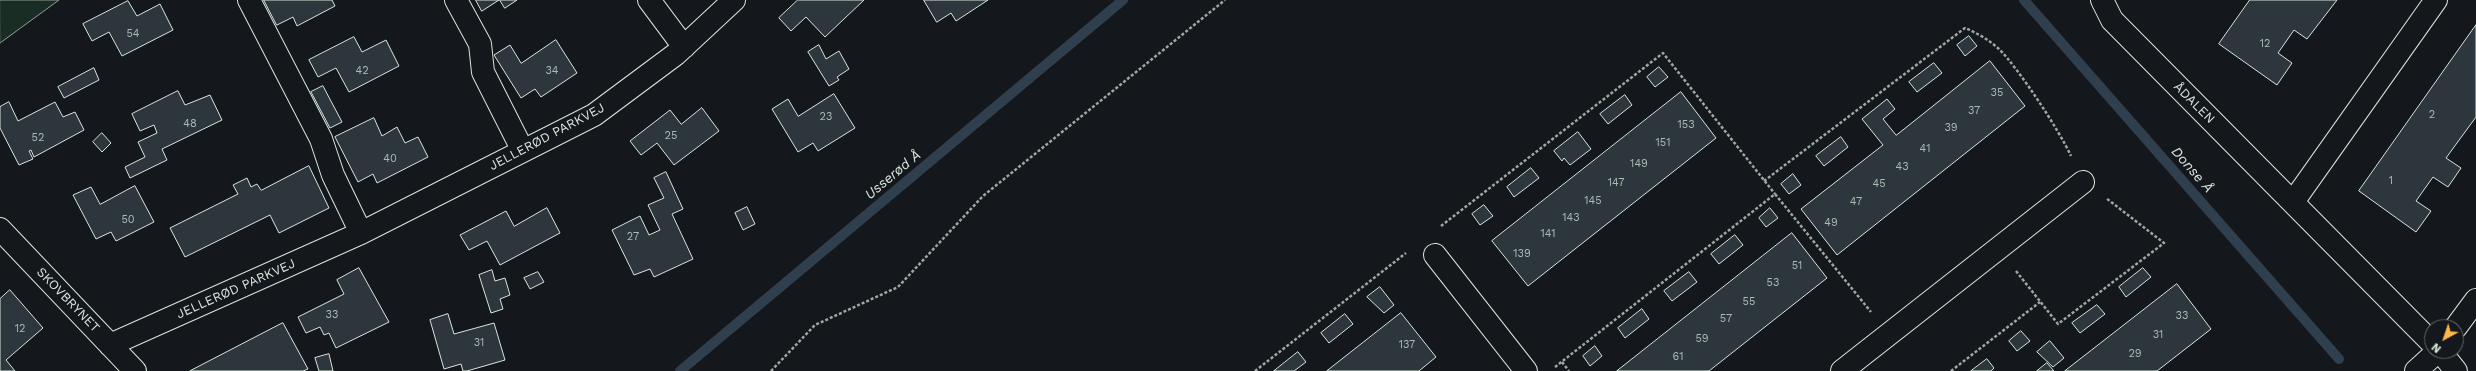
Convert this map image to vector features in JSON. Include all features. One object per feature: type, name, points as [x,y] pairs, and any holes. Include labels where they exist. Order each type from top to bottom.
[{"type":"street","points":[[249,0],[322,139],[334,175],[361,233]]},
{"type":"street","points":[[456,0],[480,44],[483,72],[523,151]]},
{"type":"street","points":[[649,0],[684,47]]},
{"type":"street","name":"JELLERØD PARKVEJ","points":[[110,345],[361,233],[594,114],[684,47],[734,0]]},
{"type":"street","name":"ÅDALEN","points":[[2102,0],[2112,20],[2424,335]]},
{"type":"street","points":[[2292,202],[2436,0]]},
{"type":"street","points":[[1842,371],[2083,182]]},
{"type":"street","name":"SKOVBRYNET","points":[[0,229],[135,371]]},
{"type":"street","points":[[1428,248],[1526,371]]},
{"type":"street","points":[[2462,319],[2476,300]]},
{"type":"street","points":[[2416,371],[2430,359]]},
{"type":"street","points":[[2446,359],[2456,371]]},
{"type":"path","points":[[771,371],[815,325],[898,287],[983,196],[1225,0]]},
{"type":"path","points":[[1764,181],[1965,28],[1976,32],[1999,50],[2020,77],[2069,151],[2083,182],[2129,214],[2164,242],[2058,324],[1998,248]]},
{"type":"path","points":[[1255,371],[1428,248],[1662,53],[1774,194],[1889,334]]},
{"type":"path","points":[[1550,371],[1774,194]]},
{"type":"path","points":[[1951,371],[2040,302]]},
{"type":"path","points":[[1562,362],[1568,371]]},
{"type":"green space","points":[[0,0],[59,0],[0,43]]},
{"type":"building","points":[[264,0],[332,0],[335,6],[297,26],[293,17],[277,25]]},
{"type":"building","points":[[476,0],[499,0],[482,11]]},
{"type":"building","points":[[500,0],[517,0],[505,8]]},
{"type":"building","points":[[798,0],[864,0],[825,37],[806,17],[791,31],[779,18]]},
{"type":"building","points":[[924,0],[988,0],[956,21],[951,13],[937,22]]},
{"type":"building","points":[[2250,0],[2337,0],[2307,39],[2294,30],[2278,53],[2292,63],[2277,85],[2219,44]]},
{"type":"building","points":[[128,1],[137,16],[160,4],[173,30],[122,56],[109,32],[92,41],[83,24]]},
{"type":"building","points":[[2476,25],[2476,117],[2446,158],[2461,168],[2448,187],[2433,177],[2416,201],[2431,211],[2416,232],[2359,191]]},
{"type":"building","points":[[1969,36],[1977,46],[1965,56],[1957,45]]},
{"type":"building","points":[[354,37],[362,52],[386,40],[399,66],[349,92],[336,68],[318,77],[309,60]]},
{"type":"building","points":[[556,40],[577,73],[541,97],[535,89],[521,98],[494,55],[510,45],[521,63]]},
{"type":"building","points":[[819,45],[826,59],[839,51],[849,69],[837,77],[839,80],[829,86],[808,52]]},
{"type":"building","points":[[1990,61],[2025,106],[1837,255],[1801,209],[1883,145],[1862,119],[1887,99],[1895,109],[1883,119],[1896,135]]},
{"type":"building","points":[[1934,63],[1942,73],[1917,92],[1909,82]]},
{"type":"building","points":[[1659,67],[1668,77],[1655,87],[1647,77]]},
{"type":"building","points":[[94,68],[99,80],[64,98],[58,87]]},
{"type":"building","points":[[323,86],[342,122],[330,128],[311,92]]},
{"type":"building","points":[[178,91],[185,105],[210,95],[222,120],[162,149],[167,160],[130,178],[125,167],[145,157],[138,142],[157,133],[154,125],[140,131],[132,114]]},
{"type":"building","points":[[1681,92],[1716,138],[1528,286],[1492,241]]},
{"type":"building","points":[[834,94],[855,128],[818,151],[813,143],[798,152],[772,109],[788,99],[798,116]]},
{"type":"building","points":[[1625,95],[1632,105],[1608,124],[1600,114]]},
{"type":"building","points":[[9,102],[18,121],[55,102],[63,117],[75,112],[84,130],[34,157],[31,150],[29,151],[33,159],[19,165],[0,128],[0,107]]},
{"type":"building","points":[[702,108],[719,131],[674,165],[657,143],[641,155],[630,141],[670,110],[681,124]]},
{"type":"building","points":[[374,118],[382,136],[397,127],[405,143],[418,137],[428,157],[377,183],[373,174],[358,182],[335,137]]},
{"type":"building","points":[[1578,132],[1591,149],[1570,165],[1564,158],[1562,161],[1554,151]]},
{"type":"building","points":[[102,133],[111,143],[102,152],[93,142]]},
{"type":"building","points":[[1841,137],[1848,147],[1824,166],[1816,156]]},
{"type":"building","points":[[309,166],[329,208],[279,233],[270,215],[185,257],[170,228],[238,194],[233,185],[247,178],[251,187],[257,184],[261,190]]},
{"type":"building","points":[[1531,168],[1539,178],[1514,197],[1507,187]]},
{"type":"building","points":[[666,172],[683,209],[672,214],[693,259],[654,277],[650,269],[634,275],[612,230],[640,216],[649,235],[660,230],[648,205],[664,198],[654,178]]},
{"type":"building","points":[[1793,174],[1801,185],[1789,194],[1781,184]]},
{"type":"building","points":[[135,186],[154,222],[116,241],[111,232],[96,239],[73,195],[91,187],[100,204]]},
{"type":"building","points":[[1484,205],[1493,216],[1480,225],[1472,214]]},
{"type":"building","points":[[747,207],[755,224],[743,230],[735,213]]},
{"type":"building","points":[[547,208],[560,233],[500,265],[487,241],[469,250],[460,235],[506,211],[514,226]]},
{"type":"building","points":[[1770,208],[1778,218],[1766,227],[1759,218]]},
{"type":"building","points":[[1792,233],[1827,278],[1709,371],[1617,371]]},
{"type":"building","points":[[1735,235],[1743,245],[1719,264],[1711,254]]},
{"type":"building","points":[[359,268],[389,322],[336,348],[329,333],[324,335],[320,327],[306,333],[298,317],[344,294],[337,280]]},
{"type":"building","points":[[2143,268],[2151,277],[2126,297],[2119,287]]},
{"type":"building","points":[[492,270],[495,281],[505,278],[510,295],[500,299],[503,309],[491,313],[479,275]]},
{"type":"building","points":[[538,272],[544,282],[530,289],[524,278]]},
{"type":"building","points":[[1689,272],[1697,282],[1672,301],[1664,291]]},
{"type":"building","points":[[2177,284],[2211,329],[2157,371],[2065,371]]},
{"type":"building","points":[[1380,287],[1394,305],[1384,313],[1367,297]]},
{"type":"building","points":[[10,290],[43,328],[6,360],[15,371],[0,371],[0,299]]},
{"type":"building","points":[[2097,305],[2105,314],[2080,333],[2072,323]]},
{"type":"building","points":[[1642,309],[1649,319],[1625,338],[1618,328]]},
{"type":"building","points":[[1401,313],[1436,357],[1419,371],[1327,371]]},
{"type":"building","points":[[448,314],[454,334],[494,323],[505,360],[467,371],[463,371],[461,364],[444,369],[430,320]]},
{"type":"building","points":[[1345,314],[1353,324],[1329,343],[1321,333]]},
{"type":"building","points":[[283,323],[308,369],[303,371],[190,371]]},
{"type":"building","points":[[2021,331],[2030,341],[2017,351],[2009,341]]},
{"type":"building","points":[[2050,341],[2064,358],[2053,367],[2037,352]]},
{"type":"building","points":[[1595,346],[1602,356],[1590,366],[1583,356]]},
{"type":"building","points":[[1298,352],[1306,362],[1294,371],[1274,371]]},
{"type":"building","points":[[329,354],[333,371],[319,371],[315,358]]},
{"type":"building","points":[[1987,359],[1994,368],[1991,371],[1971,371]]},
{"type":"building","points":[[2047,363],[2054,371],[2037,371]]},
{"type":"waterway","name":"Usserød Å","points":[[680,371],[1123,0]]},
{"type":"waterway","name":"Donse Å","points":[[2024,0],[2339,359]]}]
